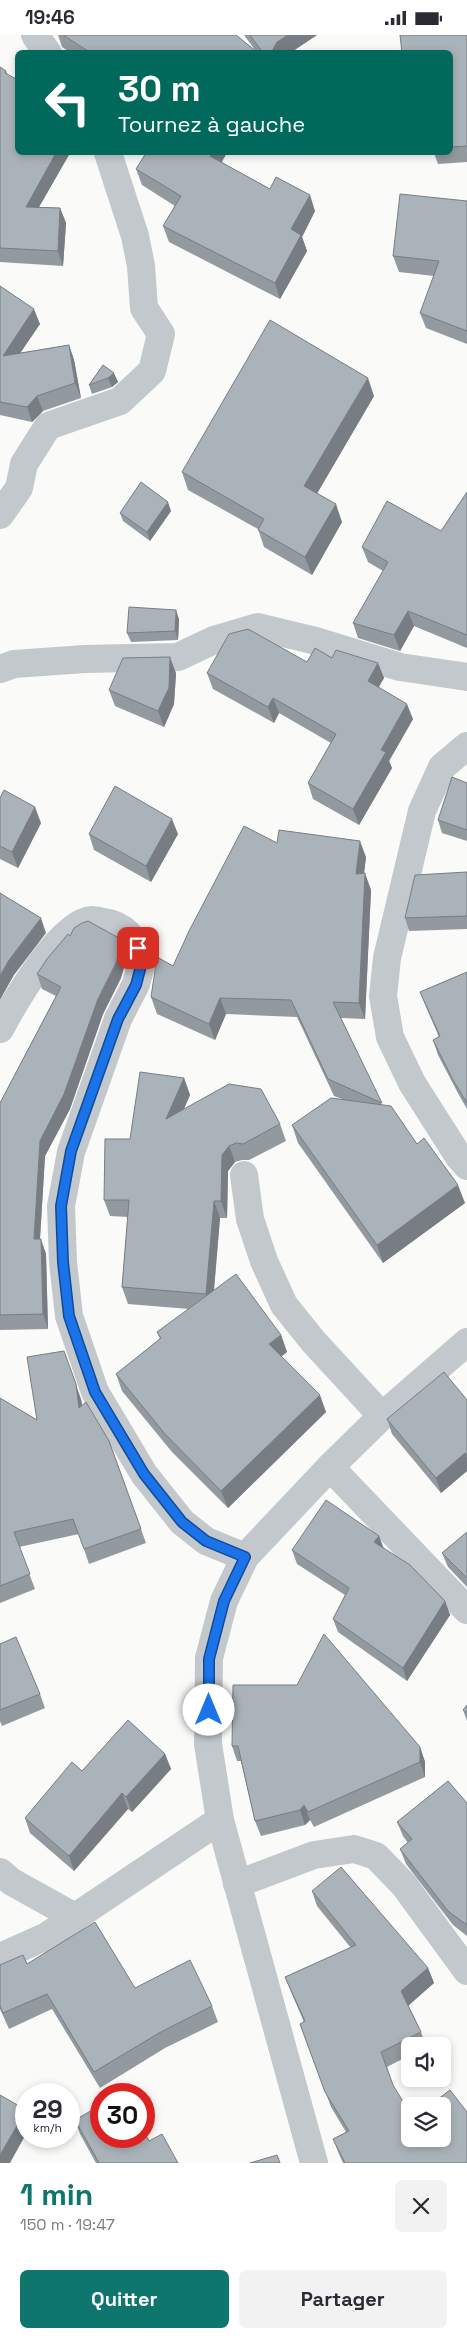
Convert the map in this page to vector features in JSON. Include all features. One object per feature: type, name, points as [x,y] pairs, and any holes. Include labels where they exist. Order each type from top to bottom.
[{"type":"street","points":[[35,35],[46,50]]},
{"type":"street","points":[[0,515],[19,488],[24,463],[48,426],[120,401],[152,371],[161,334],[144,308],[141,266],[135,236],[109,155]]},
{"type":"street","points":[[0,669],[14,664],[85,659],[178,657],[214,640],[258,627],[312,639],[400,667],[467,677]]},
{"type":"street","points":[[467,746],[442,767],[422,811],[387,958],[383,996],[390,1037],[412,1083],[467,1166]]},
{"type":"street","points":[[0,1029],[32,975],[65,934],[90,919],[117,924],[133,938],[143,958],[136,985],[118,1019],[94,1082],[71,1151],[61,1206],[63,1262],[69,1316],[95,1392],[144,1474],[182,1522],[206,1541],[245,1557]]},
{"type":"street","points":[[244,1175],[250,1219],[258,1244],[284,1305],[312,1341],[382,1416]]},
{"type":"street","points":[[314,2163],[220,1820],[208,1744],[209,1659],[224,1601],[245,1557],[330,1467],[382,1416],[467,1342]]},
{"type":"street","points":[[330,1467],[467,1610]]},
{"type":"street","points":[[0,1957],[47,1936],[220,1820]]},
{"type":"street","points":[[237,1884],[314,1855],[354,1849],[376,1857],[404,1885],[467,1971]]},
{"type":"street","points":[[0,1872],[12,1882],[75,1917]]},
{"type":"building","points":[[63,35],[236,35],[254,50],[86,50]]},
{"type":"building","points":[[250,35],[288,35],[277,42],[273,50],[261,50]]},
{"type":"building","points":[[400,35],[467,35],[467,146],[453,147],[453,50],[402,50]]},
{"type":"building","points":[[0,67],[6,71],[5,73],[15,78],[15,155],[55,155],[26,207],[60,208],[58,251],[0,248]]},
{"type":"building","points":[[145,155],[211,155],[270,189],[276,177],[310,195],[291,229],[301,235],[275,283],[163,226],[181,196],[136,169]]},
{"type":"building","points":[[400,194],[467,201],[467,331],[420,313],[439,261],[393,256]]},
{"type":"building","points":[[0,286],[34,309],[3,356],[69,345],[75,383],[37,396],[27,407],[0,402]]},
{"type":"building","points":[[270,320],[368,378],[304,486],[336,504],[305,557],[258,530],[264,519],[182,472]]},
{"type":"building","points":[[103,365],[114,373],[108,378],[89,385]]},
{"type":"building","points":[[141,482],[168,502],[147,532],[120,513]]},
{"type":"building","points":[[467,492],[467,635],[408,611],[394,635],[353,623],[388,562],[362,547],[387,501],[441,531]]},
{"type":"building","points":[[129,607],[176,610],[175,631],[127,633]]},
{"type":"building","points":[[248,629],[307,662],[315,648],[332,658],[336,650],[378,663],[368,681],[407,704],[381,750],[386,752],[353,809],[308,783],[336,734],[273,698],[268,707],[207,673],[229,634]]},
{"type":"building","points":[[170,657],[169,688],[158,711],[109,690],[123,658]]},
{"type":"building","points":[[452,777],[467,783],[467,830],[438,820]]},
{"type":"building","points":[[115,786],[172,819],[146,866],[89,834]]},
{"type":"building","points":[[4,790],[35,807],[12,852],[0,846],[0,798]]},
{"type":"building","points":[[244,826],[277,843],[279,830],[360,841],[356,874],[365,873],[359,1003],[333,1002],[382,1103],[328,1079],[291,1000],[220,998],[209,1024],[151,997],[157,957],[173,966],[189,931]]},
{"type":"building","points":[[467,872],[467,916],[405,918],[415,875]]},
{"type":"building","points":[[0,893],[41,918],[9,960],[0,976]]},
{"type":"building","points":[[88,921],[117,937],[121,945],[116,963],[98,999],[64,1094],[40,1141],[34,1239],[41,1239],[43,1314],[0,1315],[0,1103],[61,987],[37,974],[68,934],[70,936],[74,928]]},
{"type":"building","points":[[467,972],[467,1103],[433,1040],[440,1036],[420,992]]},
{"type":"building","points":[[140,1072],[184,1078],[166,1119],[229,1084],[261,1089],[280,1124],[243,1144],[236,1143],[229,1146],[222,1155],[221,1201],[214,1201],[206,1294],[122,1287],[129,1200],[104,1200],[105,1139],[130,1139]]},
{"type":"building","points":[[331,1098],[391,1106],[417,1144],[424,1138],[458,1185],[377,1245],[292,1125]]},
{"type":"building","points":[[236,1274],[281,1335],[269,1344],[320,1395],[221,1491],[165,1434],[116,1374],[161,1338],[157,1332]]},
{"type":"building","points":[[64,1351],[76,1384],[79,1408],[86,1402],[109,1441],[141,1529],[84,1549],[73,1519],[14,1532],[30,1574],[0,1586],[0,1398],[37,1420],[27,1357]]},
{"type":"building","points":[[444,1372],[467,1400],[467,1456],[465,1453],[436,1478],[387,1419]]},
{"type":"building","points":[[326,1500],[379,1536],[374,1542],[410,1565],[445,1601],[403,1668],[333,1619],[349,1588],[292,1550]]},
{"type":"building","points":[[467,1532],[467,1578],[442,1553]]},
{"type":"building","points":[[324,1634],[420,1747],[420,1762],[308,1812],[304,1805],[300,1810],[255,1821],[238,1746],[232,1746],[233,1685],[297,1685]]},
{"type":"building","points":[[16,1637],[40,1694],[0,1710],[0,1644]]},
{"type":"building","points":[[467,1705],[467,1713],[463,1710]]},
{"type":"building","points":[[128,1720],[165,1754],[126,1797],[122,1793],[69,1856],[25,1818],[72,1762],[82,1771]]},
{"type":"building","points":[[448,1781],[467,1803],[467,1925],[448,1911],[400,1849],[412,1839],[397,1822]]},
{"type":"building","points":[[341,1867],[428,1968],[401,1991],[421,2032],[411,2037],[401,2037],[401,2042],[381,2052],[393,2085],[401,2098],[401,2147],[451,2147],[451,2097],[441,2097],[450,2090],[467,2112],[467,2163],[345,2163],[333,2139],[349,2131],[325,2092],[300,2024],[305,2021],[285,1977],[356,1945],[312,1891]]},
{"type":"building","points":[[95,1922],[135,1988],[190,1960],[212,2006],[159,2033],[94,2072],[47,1994],[3,2013],[0,2006],[0,1965],[23,1955],[27,1964]]},
{"type":"building","points":[[0,2095],[15,2104],[15,2129],[0,2155]]},
{"type":"building","points":[[90,2111],[90,2147],[80,2129],[80,2117]]},
{"type":"building","points":[[162,2134],[178,2163],[99,2163],[91,2148],[155,2148],[155,2138]]},
{"type":"building","points":[[277,2155],[280,2163],[250,2163]]},
{"type":"route","points":[[138,948],[143,958],[136,985],[118,1019],[71,1151],[61,1206],[63,1262],[69,1316],[81,1356],[95,1392],[144,1474],[182,1522],[206,1541],[245,1557],[224,1601],[209,1659],[209,1710]]}]
